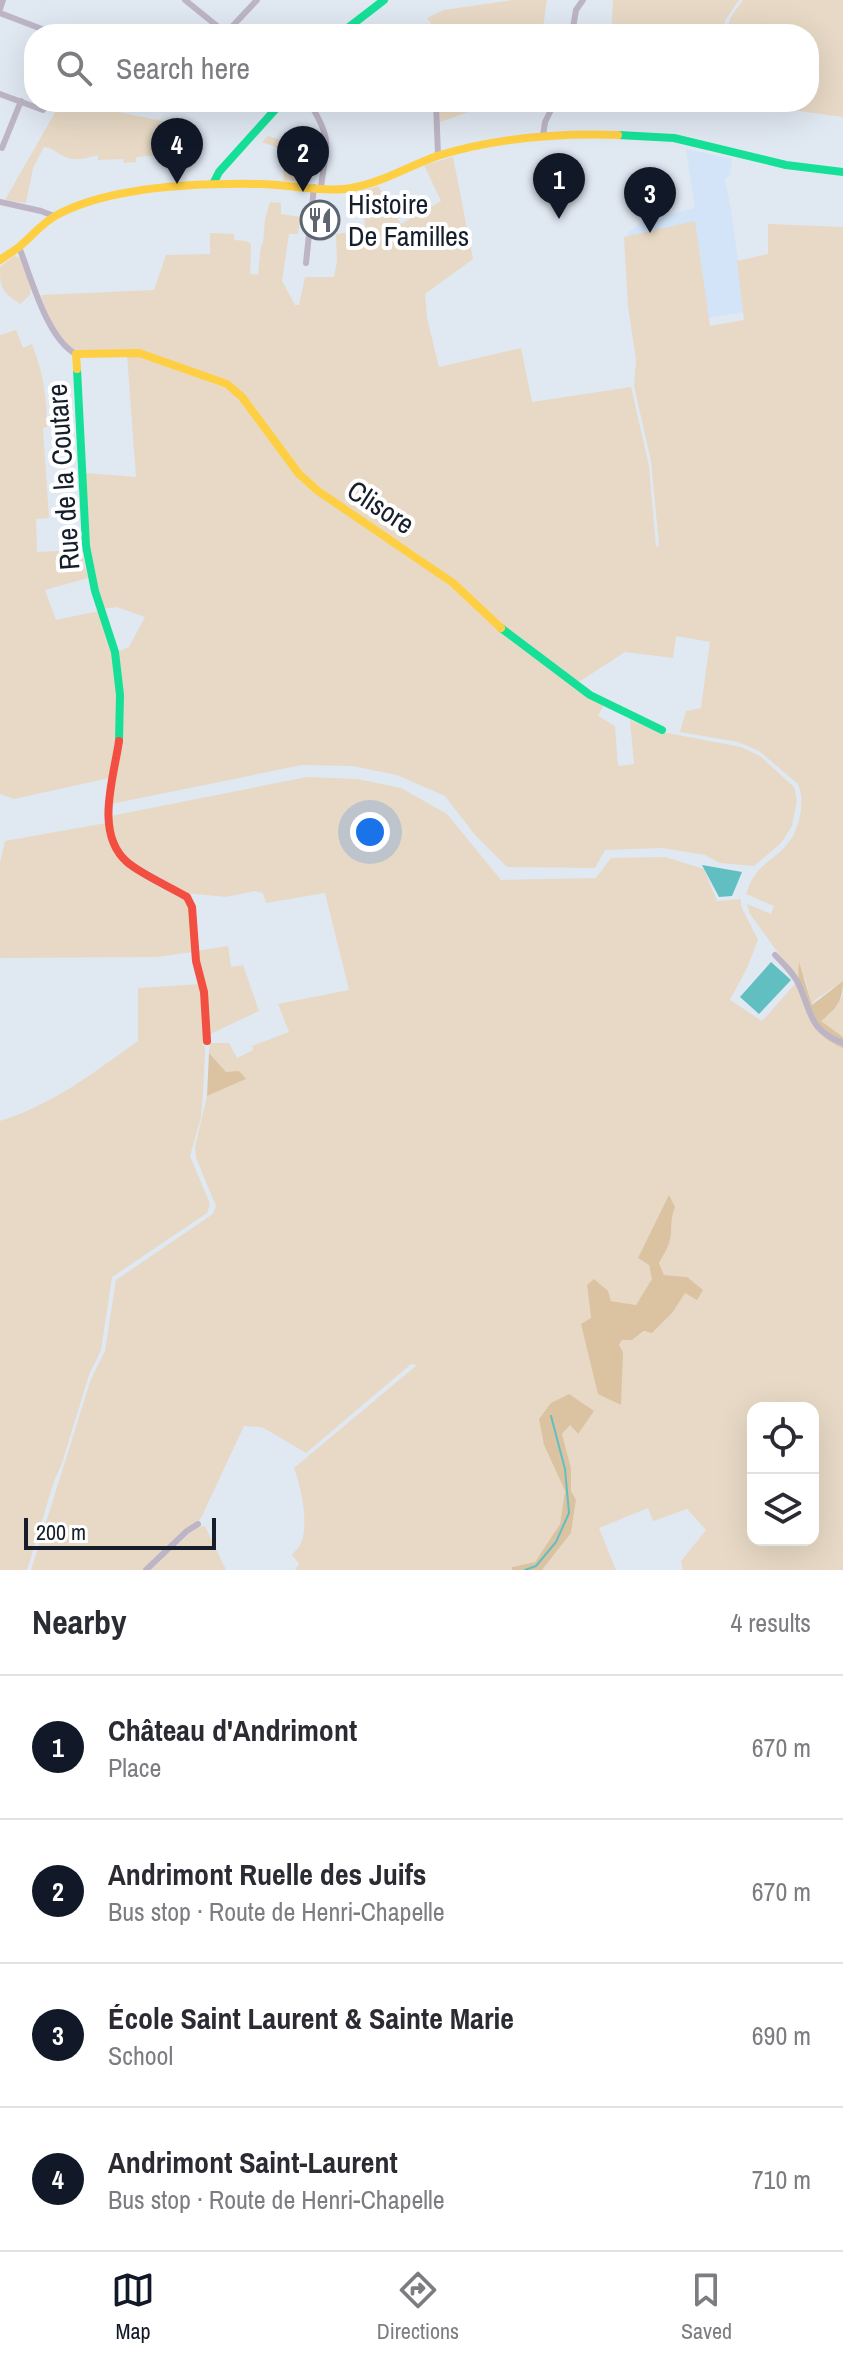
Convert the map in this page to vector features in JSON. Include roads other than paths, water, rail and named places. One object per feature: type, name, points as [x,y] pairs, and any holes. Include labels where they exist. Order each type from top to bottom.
[{"type":"street","points":[[3,0],[0,11],[31,24]]},
{"type":"street","points":[[185,0],[215,24]]},
{"type":"street","points":[[236,24],[257,0]]},
{"type":"street","points":[[574,24],[576,10],[583,0]]},
{"type":"street","points":[[351,24],[374,3]]},
{"type":"street","points":[[0,94],[24,102]]},
{"type":"street","points":[[2,148],[21,101]]},
{"type":"street","points":[[213,184],[219,172],[273,112]]},
{"type":"street","points":[[306,263],[327,144],[322,123],[315,112]]},
{"type":"street","points":[[436,112],[438,156]]},
{"type":"street","points":[[543,136],[550,112]]},
{"type":"street","points":[[0,260],[54,216],[81,204],[139,191],[213,184],[347,189],[438,156],[506,140],[543,136],[674,138],[786,165],[843,172]]},
{"type":"street","points":[[0,202],[54,216]]},
{"type":"street","name":"Rue de la Coutare","points":[[19,247],[52,330],[76,354],[87,558],[97,601],[113,644],[116,669],[120,731],[110,790],[111,833],[119,855],[187,897],[192,907],[196,961],[204,992],[207,1041]]},
{"type":"street","name":"Clisore","points":[[76,354],[139,353],[227,384],[249,405],[299,474],[318,491],[453,583],[509,636],[590,695],[662,730]]},
{"type":"street","points":[[775,955],[799,984],[813,1022],[820,1031],[843,1043]]},
{"type":"street","points":[[146,1570],[198,1524]]},
{"type":"water","points":[[702,865],[742,872],[732,896],[719,897]]},
{"type":"water","points":[[771,962],[791,980],[759,1014],[740,997]]},
{"type":"waterway","points":[[525,1570],[536,1566],[556,1542],[569,1513],[565,1469],[551,1416]]},
{"type":"place","name":"Andrimont Saint-Laurent","points":[[177,184]]},
{"type":"place","name":"Andrimont Ruelle des Juifs","points":[[303,192]]},
{"type":"place","name":"Château d'Andrimont","points":[[559,219]]},
{"type":"place","name":"Histoire De Familles","points":[[320,220]]},
{"type":"place","name":"École Saint Laurent & Sainte Marie","points":[[650,233]]}]
